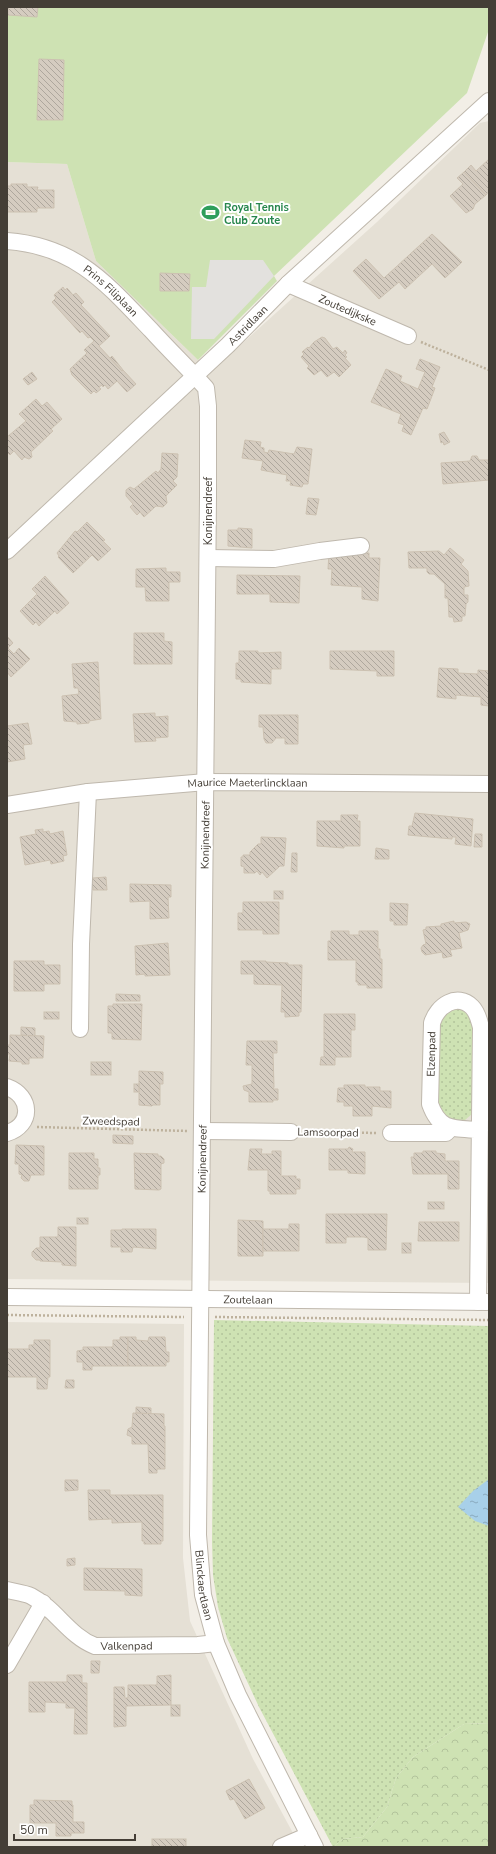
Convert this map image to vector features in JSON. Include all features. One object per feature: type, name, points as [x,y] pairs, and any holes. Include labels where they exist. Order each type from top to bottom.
[{"type":"street","name":"Astridlaan","points":[[7,551],[228,345],[288,284],[489,101]]},
{"type":"street","name":"Prins Filiplaan","points":[[7,241],[46,247],[76,261],[98,276],[195,375]]},
{"type":"street","name":"Zoutedijkske","points":[[288,284],[408,336]]},
{"type":"street","name":"Konijnendreef","points":[[195,375],[206,388],[208,406],[206,782],[200,1299]]},
{"type":"street","points":[[208,558],[274,559],[361,546]]},
{"type":"street","name":"Maurice Maeterlincklaan","points":[[7,805],[88,792],[206,782],[489,784]]},
{"type":"street","points":[[80,1029],[81,944],[88,792]]},
{"type":"street","name":"Elzenpad","points":[[451,1128],[440,1123],[430,1104],[432,1023],[434,1015],[439,1008],[447,1003],[456,1001],[466,1003],[472,1007],[477,1014],[481,1028],[480,1130],[484,1302]]},
{"type":"street","points":[[7,1087],[20,1094],[25,1102],[26,1110],[25,1118],[21,1125],[7,1134]]},
{"type":"street","points":[[391,1133],[446,1133],[451,1128],[480,1130]]},
{"type":"street","name":"Lamsoorpad","points":[[202,1131],[291,1132]]},
{"type":"street","name":"Zoutelaan","points":[[7,1297],[484,1302]]},
{"type":"street","name":"Blinckaertlaan","points":[[200,1299],[198,1535],[203,1595],[216,1643],[238,1695],[312,1841]]},
{"type":"street","name":"Valkenpad","points":[[7,1590],[30,1595],[43,1603],[76,1636],[84,1642],[95,1646],[198,1645],[216,1643]]},
{"type":"street","points":[[7,1665],[43,1603]]},
{"type":"street","points":[[281,1847],[312,1841]]},
{"type":"path","points":[[408,336],[489,370]]},
{"type":"path","name":"Zweedspad","points":[[21,1125],[29,1127],[202,1131]]},
{"type":"path","name":"Lamsoorpad","points":[[291,1132],[391,1133]]},
{"type":"path","points":[[7,1315],[489,1320]]},
{"type":"shaded area","points":[[489,121],[489,1283],[7,1279],[7,162],[67,164],[96,261],[198,360],[217,366],[377,222],[480,123]]},
{"type":"shaded area","points":[[210,260],[263,260],[274,276],[214,339],[191,339],[192,287],[206,287]]},
{"type":"shaded area","points":[[7,1322],[184,1324],[183,1558],[190,1621],[253,1759],[299,1847],[7,1847]]},
{"type":"green space","name":"Royal Tennis Club Zoute","points":[[7,7],[489,7],[489,29],[467,93],[274,276],[277,281],[198,360],[96,261],[67,164],[7,162]]},
{"type":"green space","points":[[463,1007],[473,1017],[472,1114],[465,1120],[455,1122],[446,1119],[435,1105],[437,1023],[442,1012]]},
{"type":"green space","points":[[214,1320],[489,1326],[489,1723],[464,1724],[413,1757],[396,1778],[387,1807],[363,1837],[343,1839],[333,1847],[259,1707],[227,1638],[218,1607],[213,1575],[212,1542]]},
{"type":"green space","points":[[489,1723],[489,1847],[333,1847],[343,1839],[363,1837],[387,1807],[396,1778],[413,1757],[464,1724]]},
{"type":"water","points":[[489,1479],[489,1526],[475,1521],[458,1507],[473,1491]]},
{"type":"building","points":[[8,7],[38,7],[37,17],[8,15]]},
{"type":"building","points":[[39,59],[64,60],[63,120],[37,120]]},
{"type":"building","points":[[489,159],[489,191],[486,195],[464,172],[471,165],[476,171]]},
{"type":"building","points":[[464,172],[486,195],[475,204],[473,209],[466,213],[450,196],[463,184],[457,178]]},
{"type":"building","points":[[11,184],[27,184],[27,187],[38,187],[37,190],[54,190],[54,208],[37,208],[37,212],[7,212],[7,186],[11,186]]},
{"type":"building","points":[[432,234],[462,262],[445,278],[432,264],[405,289],[399,282],[379,299],[353,271],[366,259],[384,278]]},
{"type":"building","points":[[160,273],[190,274],[189,291],[160,291]]},
{"type":"building","points":[[63,287],[65,290],[67,288],[73,295],[76,293],[84,302],[81,305],[110,336],[99,346],[136,384],[127,392],[117,381],[108,389],[105,385],[103,387],[102,385],[99,387],[101,389],[96,393],[94,391],[91,394],[72,375],[70,369],[87,353],[84,350],[94,341],[90,337],[88,338],[82,331],[80,333],[52,302],[56,298],[54,295]]},
{"type":"building","points":[[322,337],[325,338],[333,349],[337,347],[343,353],[345,350],[347,353],[345,355],[347,357],[345,358],[351,365],[339,377],[334,372],[327,377],[321,370],[314,375],[307,368],[309,366],[301,357],[304,354],[302,352]]},
{"type":"building","points":[[112,356],[123,370],[122,371],[110,358]]},
{"type":"building","points":[[420,359],[440,367],[432,387],[435,388],[427,409],[423,408],[411,435],[402,431],[404,425],[398,423],[401,414],[371,402],[386,369],[402,376],[400,381],[418,389],[425,372],[416,369]]},
{"type":"building","points":[[32,372],[37,379],[28,385],[23,379]]},
{"type":"building","points":[[36,399],[42,406],[47,402],[62,419],[51,429],[53,431],[31,452],[32,457],[29,459],[24,457],[22,460],[14,451],[10,455],[7,452],[7,437],[26,421],[19,414]]},
{"type":"building","points":[[444,432],[450,442],[444,445],[443,442],[441,443],[439,434]]},
{"type":"building","points":[[245,440],[261,442],[260,447],[264,448],[264,452],[268,453],[269,450],[294,454],[297,447],[312,449],[308,484],[303,484],[302,487],[290,485],[291,481],[286,481],[287,475],[261,470],[263,461],[242,458]]},
{"type":"building","points":[[162,453],[178,454],[177,477],[173,481],[177,485],[166,496],[167,503],[163,507],[156,506],[144,517],[140,512],[137,515],[130,507],[133,504],[126,496],[126,490],[130,487],[134,489],[156,471],[158,473],[161,469]]},
{"type":"building","points":[[472,456],[477,456],[479,460],[489,460],[489,480],[443,484],[441,463],[470,461]]},
{"type":"building","points":[[308,498],[319,499],[316,515],[306,514]]},
{"type":"building","points":[[87,522],[105,540],[103,541],[111,549],[98,561],[92,555],[73,573],[58,557],[59,556],[57,553],[75,531],[77,532]]},
{"type":"building","points":[[238,528],[252,529],[252,548],[228,546],[228,530],[238,530]]},
{"type":"building","points":[[450,548],[464,560],[461,564],[468,571],[469,586],[464,587],[464,595],[468,595],[465,616],[462,616],[462,621],[454,622],[453,617],[449,617],[448,598],[445,598],[445,584],[434,574],[429,574],[427,572],[427,568],[409,568],[408,552],[439,551],[444,555]]},
{"type":"building","points":[[329,553],[369,553],[369,558],[380,558],[378,601],[362,599],[362,587],[331,585],[332,569],[328,569]]},
{"type":"building","points":[[166,568],[166,572],[180,572],[180,582],[169,582],[169,601],[146,601],[145,587],[136,587],[136,569]]},
{"type":"building","points":[[237,575],[300,576],[299,603],[270,602],[270,594],[237,594]]},
{"type":"building","points":[[45,576],[69,603],[57,614],[55,611],[39,626],[36,622],[33,625],[20,611],[37,594],[32,589]]},
{"type":"building","points":[[134,633],[164,633],[164,641],[172,642],[172,664],[134,664]]},
{"type":"building","points":[[7,636],[13,643],[8,648],[14,654],[19,648],[30,659],[11,677],[7,672]]},
{"type":"building","points":[[239,651],[258,651],[258,653],[281,652],[281,669],[271,669],[271,684],[241,682],[241,679],[236,679],[236,663],[239,663]]},
{"type":"building","points":[[330,651],[394,651],[394,676],[377,676],[377,671],[330,669]]},
{"type":"building","points":[[98,662],[101,719],[89,721],[89,723],[77,724],[77,722],[64,721],[62,696],[79,694],[78,688],[74,688],[72,664]]},
{"type":"building","points":[[439,668],[458,669],[458,673],[478,674],[478,670],[489,671],[489,706],[481,705],[481,697],[456,695],[456,699],[437,697]]},
{"type":"building","points":[[155,713],[155,717],[168,716],[168,737],[155,738],[156,741],[135,742],[133,714]]},
{"type":"building","points":[[259,715],[298,715],[298,744],[285,744],[285,738],[276,738],[272,743],[266,743],[264,739],[263,727],[259,727]]},
{"type":"building","points":[[28,723],[32,744],[23,745],[25,759],[7,762],[7,726]]},
{"type":"building","points":[[415,813],[473,819],[471,846],[455,844],[456,837],[452,837],[452,839],[408,835],[409,826],[412,826]]},
{"type":"building","points":[[341,815],[358,815],[357,821],[360,821],[360,846],[344,846],[344,848],[317,846],[317,821],[341,821]]},
{"type":"building","points":[[43,829],[43,832],[49,831],[50,834],[63,831],[67,855],[63,856],[64,861],[51,864],[50,860],[25,865],[20,837],[36,834],[35,830]]},
{"type":"building","points":[[475,834],[482,834],[482,847],[474,847]]},
{"type":"building","points":[[261,837],[286,838],[284,866],[280,866],[267,878],[262,872],[260,875],[257,871],[255,873],[244,873],[244,867],[241,866],[241,857],[243,857],[243,855],[250,855],[250,852],[258,844],[261,844]]},
{"type":"building","points":[[376,848],[389,850],[389,859],[375,859]]},
{"type":"building","points":[[292,853],[297,853],[297,872],[291,872]]},
{"type":"building","points":[[106,877],[107,890],[93,890],[93,887],[88,887],[88,880]]},
{"type":"building","points":[[130,884],[171,885],[171,897],[168,897],[169,918],[150,919],[150,901],[130,902]]},
{"type":"building","points":[[274,891],[283,891],[283,899],[274,899]]},
{"type":"building","points":[[243,902],[279,902],[279,934],[263,934],[263,930],[238,930],[238,913],[243,913]]},
{"type":"building","points":[[390,903],[408,904],[407,925],[394,925],[394,921],[390,921]]},
{"type":"building","points":[[454,921],[454,923],[466,922],[470,924],[468,930],[459,933],[462,948],[450,950],[452,956],[443,958],[442,952],[425,955],[421,948],[426,944],[423,930],[426,929],[426,927],[441,926],[441,924]]},
{"type":"building","points":[[331,931],[349,931],[349,935],[359,935],[359,931],[378,931],[378,949],[380,949],[380,959],[382,959],[382,988],[367,988],[367,985],[358,985],[358,982],[356,982],[356,960],[328,960],[328,941],[331,941]]},
{"type":"building","points":[[168,943],[170,975],[136,975],[135,946]]},
{"type":"building","points":[[14,961],[44,961],[44,965],[60,965],[60,984],[44,984],[44,991],[14,991]]},
{"type":"building","points":[[241,961],[266,961],[288,963],[288,965],[302,965],[301,1012],[299,1012],[299,1016],[285,1017],[285,1012],[281,1012],[282,985],[254,984],[254,974],[241,974]]},
{"type":"building","points":[[116,994],[140,995],[140,1001],[116,1001]]},
{"type":"building","points":[[113,1004],[142,1004],[141,1040],[112,1039],[112,1033],[108,1033],[108,1006],[113,1006]]},
{"type":"building","points":[[44,1012],[59,1012],[59,1019],[44,1019]]},
{"type":"building","points":[[324,1014],[355,1014],[355,1030],[351,1030],[351,1057],[335,1057],[335,1065],[320,1065],[321,1057],[324,1057]]},
{"type":"building","points":[[21,1027],[35,1028],[35,1036],[21,1035]]},
{"type":"building","points":[[10,1035],[44,1036],[43,1058],[29,1058],[29,1064],[9,1061],[10,1054],[7,1054],[7,1045],[10,1045]]},
{"type":"building","points":[[247,1041],[277,1041],[277,1053],[273,1053],[273,1089],[278,1089],[278,1100],[273,1100],[273,1102],[249,1102],[249,1092],[244,1090],[243,1086],[252,1084],[252,1065],[246,1065]]},
{"type":"building","points":[[91,1062],[111,1062],[111,1075],[91,1075]]},
{"type":"building","points":[[139,1071],[163,1072],[163,1084],[160,1084],[160,1105],[139,1105]]},
{"type":"building","points":[[134,1084],[139,1084],[139,1092],[134,1092]]},
{"type":"building","points":[[344,1085],[365,1085],[365,1087],[380,1087],[380,1091],[391,1091],[391,1108],[372,1106],[372,1116],[353,1116],[353,1106],[344,1106],[344,1102],[337,1102],[338,1088],[344,1088]]},
{"type":"building","points":[[113,1135],[133,1136],[133,1144],[113,1143]]},
{"type":"building","points":[[16,1145],[44,1146],[44,1175],[31,1175],[29,1181],[24,1181],[21,1178],[22,1175],[19,1174],[19,1164],[15,1164]]},
{"type":"building","points":[[349,1147],[353,1149],[352,1152],[365,1152],[365,1174],[348,1173],[348,1170],[329,1170],[329,1149],[348,1149]]},
{"type":"building","points":[[250,1149],[262,1149],[261,1154],[272,1154],[272,1151],[281,1151],[281,1176],[296,1176],[296,1179],[300,1179],[300,1189],[296,1189],[296,1194],[270,1194],[270,1191],[268,1191],[268,1170],[248,1170]]},
{"type":"building","points":[[423,1151],[436,1151],[436,1153],[445,1154],[445,1161],[459,1161],[459,1189],[448,1189],[448,1174],[413,1174],[411,1157],[414,1157],[414,1153],[423,1153]]},
{"type":"building","points":[[69,1153],[94,1153],[94,1159],[98,1159],[98,1168],[100,1168],[100,1175],[98,1175],[98,1189],[69,1189]]},
{"type":"building","points":[[134,1153],[158,1154],[158,1156],[161,1156],[164,1159],[164,1163],[161,1164],[161,1189],[135,1189]]},
{"type":"building","points":[[428,1202],[444,1202],[444,1209],[428,1209]]},
{"type":"building","points":[[326,1214],[387,1214],[386,1250],[368,1250],[368,1238],[364,1237],[346,1237],[346,1243],[326,1243]]},
{"type":"building","points":[[77,1218],[88,1218],[88,1224],[77,1224]]},
{"type":"building","points":[[238,1220],[263,1221],[263,1256],[238,1256]]},
{"type":"building","points":[[419,1222],[459,1222],[459,1241],[418,1241]]},
{"type":"building","points":[[289,1224],[299,1224],[299,1251],[263,1251],[263,1229],[289,1229]]},
{"type":"building","points":[[58,1227],[76,1227],[76,1266],[62,1265],[62,1262],[40,1261],[36,1260],[32,1256],[32,1252],[36,1248],[40,1248],[40,1237],[58,1237]]},
{"type":"building","points":[[156,1229],[156,1249],[133,1247],[132,1252],[121,1252],[121,1247],[111,1247],[111,1230]]},
{"type":"building","points":[[402,1243],[411,1243],[411,1253],[402,1253]]},
{"type":"building","points":[[120,1337],[128,1337],[128,1366],[92,1366],[92,1370],[83,1370],[83,1362],[77,1362],[77,1351],[83,1350],[83,1347],[113,1347],[113,1340],[120,1340]]},
{"type":"building","points":[[128,1337],[136,1337],[136,1340],[148,1341],[149,1337],[165,1337],[166,1352],[169,1352],[169,1362],[166,1362],[166,1366],[128,1366]]},
{"type":"building","points":[[34,1340],[50,1340],[50,1377],[48,1377],[47,1389],[37,1389],[37,1377],[7,1377],[7,1349],[29,1349],[29,1345],[34,1345]]},
{"type":"building","points":[[66,1380],[74,1380],[74,1388],[65,1388]]},
{"type":"building","points":[[136,1407],[151,1408],[151,1414],[136,1413]]},
{"type":"building","points":[[133,1413],[164,1414],[165,1469],[157,1469],[157,1473],[149,1473],[148,1444],[132,1444],[132,1437],[127,1435],[128,1429],[132,1427]]},
{"type":"building","points":[[65,1480],[78,1480],[78,1490],[65,1491]]},
{"type":"building","points":[[88,1490],[110,1490],[110,1495],[163,1495],[163,1541],[161,1541],[161,1544],[144,1544],[144,1541],[142,1541],[142,1522],[112,1523],[112,1519],[89,1520]]},
{"type":"building","points":[[75,1558],[75,1565],[67,1566],[67,1559]]},
{"type":"building","points":[[84,1568],[142,1569],[142,1596],[125,1595],[125,1591],[84,1590]]},
{"type":"building","points":[[91,1661],[100,1661],[99,1673],[91,1673]]},
{"type":"building","points":[[67,1675],[82,1675],[82,1683],[87,1683],[87,1734],[74,1734],[75,1708],[66,1708],[66,1703],[45,1702],[45,1712],[29,1712],[29,1682],[67,1682]]},
{"type":"building","points":[[171,1675],[171,1705],[126,1706],[126,1726],[114,1727],[114,1687],[124,1687],[125,1698],[128,1698],[128,1685],[157,1685],[157,1676]]},
{"type":"building","points":[[171,1705],[180,1705],[180,1716],[171,1716]]},
{"type":"building","points":[[249,1779],[265,1808],[245,1819],[234,1799],[230,1800],[226,1791]]},
{"type":"building","points":[[34,1800],[72,1801],[73,1822],[84,1822],[84,1833],[71,1833],[71,1836],[56,1836],[56,1823],[30,1823],[30,1805],[34,1805]]},
{"type":"building","points":[[152,1839],[186,1839],[186,1847],[152,1847]]},
{"type":"place","name":"Royal Tennis Club Zoute","points":[[211,213]]}]
